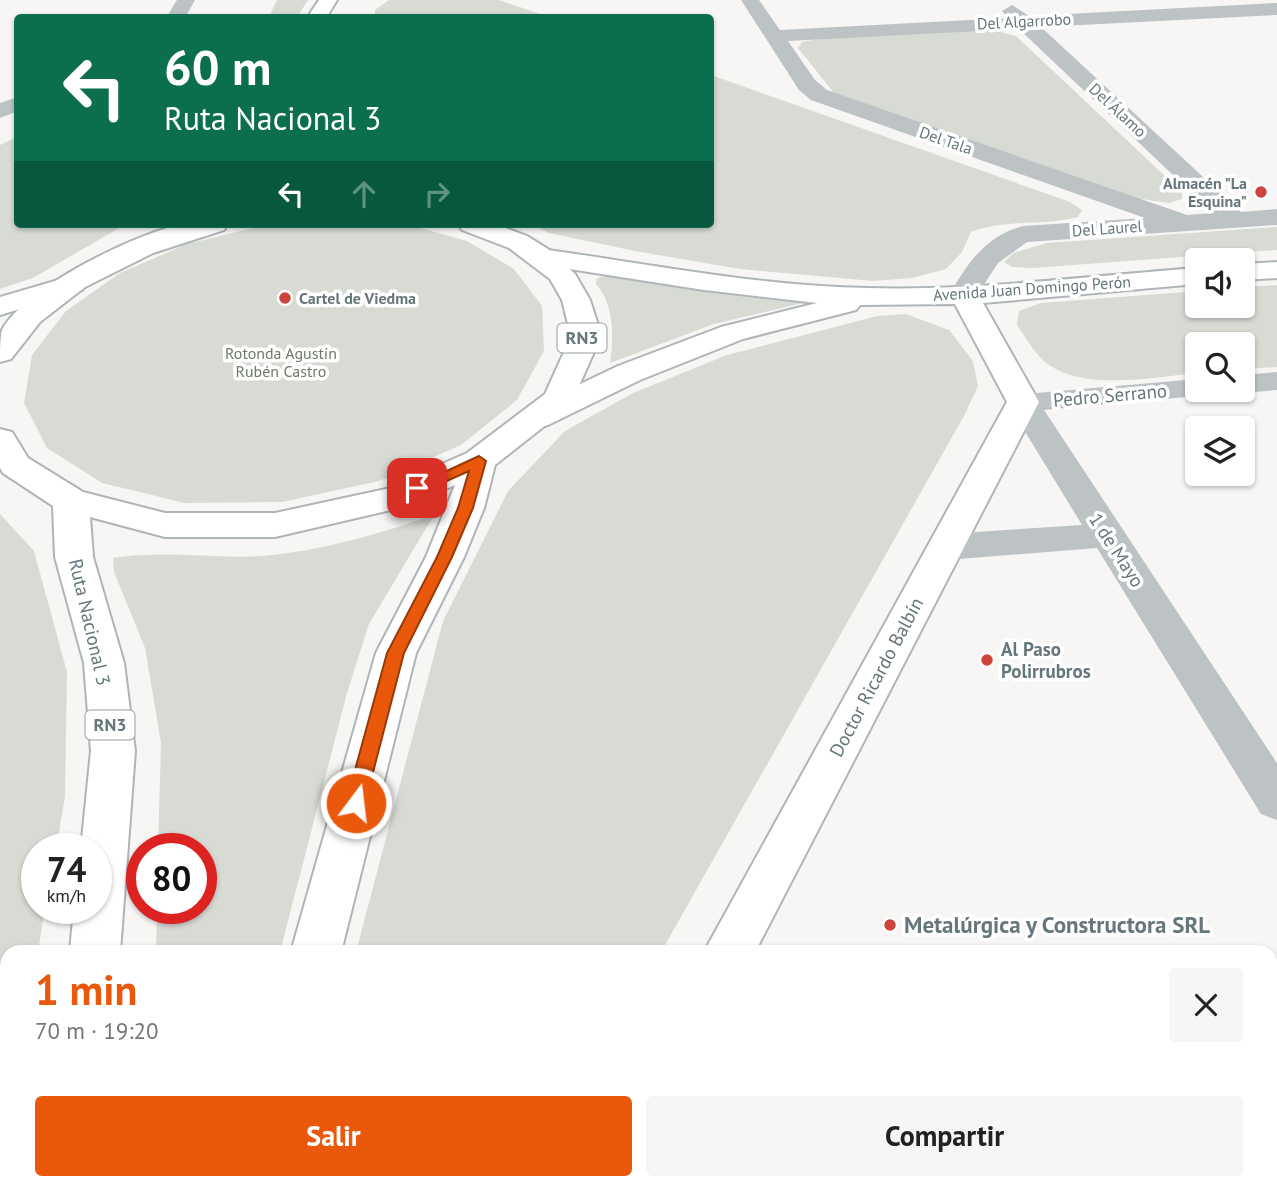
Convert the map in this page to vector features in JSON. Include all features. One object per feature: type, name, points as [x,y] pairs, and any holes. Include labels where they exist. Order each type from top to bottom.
[{"type":"main road","points":[[134,252],[159,228]]},
{"type":"main road","points":[[0,353],[34,311],[72,284],[134,252],[178,233],[199,228]]},
{"type":"main road","name":"RN3","points":[[5,455],[71,501],[165,525],[275,526],[396,498],[479,461],[559,399],[579,352],[584,328],[576,300],[561,274],[518,243],[481,228]]},
{"type":"main road","name":"Avenida Juan Domingo Perón","points":[[541,257],[763,287],[868,297],[964,294],[1185,277]]},
{"type":"main road","points":[[1255,271],[1277,270]]},
{"type":"main road","points":[[0,306],[72,284]]},
{"type":"main road","name":"1 de Mayo","points":[[964,294],[1023,402]]},
{"type":"main road","name":"Avenida Juan Domingo Perón","points":[[536,418],[629,373],[732,333],[868,297]]},
{"type":"main road","name":"Doctor Ricardo Balbín","points":[[733,945],[1023,402]]},
{"type":"main road","points":[[318,945],[396,653],[445,557],[466,508],[479,461]]},
{"type":"main road","name":"Ruta Nacional 3","points":[[71,501],[74,557],[104,663],[113,751],[95,945]]},
{"type":"street","name":"Del Tala","points":[[750,0],[807,85],[819,95],[1184,223]]},
{"type":"street","name":"Del Álamo","points":[[1001,0],[1235,220]]},
{"type":"street","name":"Del Algarrobo","points":[[772,36],[1272,7]]},
{"type":"street","name":"Del Laurel","points":[[964,294],[976,270],[1010,238],[1023,234],[1277,217]]},
{"type":"street","points":[[1255,383],[1277,381]]},
{"type":"street","name":"Pedro Serrano","points":[[1023,402],[1185,389]]},
{"type":"street","name":"1 de Mayo","points":[[1023,402],[1277,801]]},
{"type":"street","points":[[946,547],[1107,534]]},
{"type":"green space","points":[[277,0],[308,0],[299,14],[270,14]]},
{"type":"green space","points":[[389,0],[499,0],[540,14],[375,14],[375,10]]},
{"type":"green space","points":[[990,29],[1016,36],[1182,192],[1182,199],[1169,203],[1128,197],[834,93],[798,48],[802,42],[818,39]]},
{"type":"green space","points":[[714,76],[1070,202],[1082,210],[1078,217],[1065,220],[997,225],[971,232],[962,252],[946,269],[912,278],[873,281],[740,269],[549,233],[540,228],[714,228]]},
{"type":"green space","points":[[14,138],[14,228],[119,228],[33,278],[0,289],[0,145]]},
{"type":"green space","points":[[1277,227],[1277,250],[1185,248],[1185,257],[1032,268],[1012,267],[1004,262],[1013,253],[1047,243]]},
{"type":"green space","name":"Rotonda Agustín Rubén Castro","points":[[253,228],[420,228],[467,241],[514,269],[542,306],[544,351],[517,400],[461,445],[379,481],[282,502],[185,503],[102,483],[47,448],[24,403],[32,355],[66,311],[120,273],[187,244]]},
{"type":"green space","points":[[606,276],[728,295],[803,303],[714,324],[610,363],[611,321],[606,301],[596,284],[597,278]]},
{"type":"green space","points":[[1277,285],[1277,367],[1255,368],[1255,332],[1185,332],[1185,374],[1136,379],[1092,379],[1053,368],[1039,356],[1017,325],[1019,311],[1041,303],[1185,292],[1185,318],[1255,318],[1255,286]]},
{"type":"green space","points":[[906,314],[949,330],[973,361],[978,386],[964,416],[665,945],[358,945],[443,621],[508,491],[565,431],[633,393],[727,355],[877,316]]},
{"type":"green space","points":[[0,514],[34,551],[67,672],[65,797],[59,833],[21,833],[21,924],[42,924],[39,945],[0,945]]},
{"type":"green space","points":[[434,515],[369,624],[347,693],[282,945],[156,945],[157,924],[217,924],[217,833],[158,833],[161,743],[145,648],[114,572],[113,558],[150,555],[263,556],[349,541]]},
{"type":"place","name":"Almacén \"La Esquina\"","points":[[1261,192]]},
{"type":"place","name":"Cartel de Viedma","points":[[285,298]]},
{"type":"place","name":"Al Paso Polirrubros","points":[[987,660]]},
{"type":"place","name":"Metalúrgica y Constructora SRL","points":[[890,925]]},
{"type":"route","points":[[356,803],[396,653],[445,557],[466,508],[479,461],[417,488]]}]
